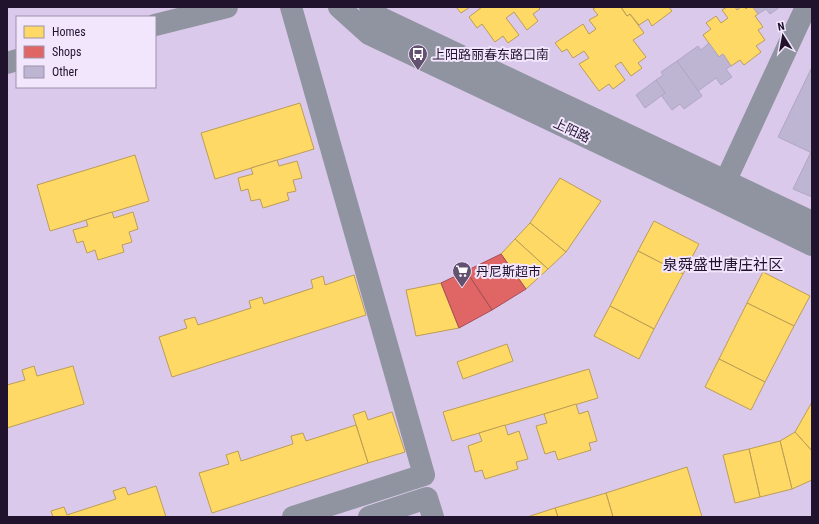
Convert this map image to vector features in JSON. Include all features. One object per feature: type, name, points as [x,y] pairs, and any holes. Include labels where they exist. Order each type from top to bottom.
[{"type":"street","points":[[156,25],[227,7]]},
{"type":"street","points":[[291,7],[424,474],[293,517]]},
{"type":"street","name":"上阳路","points":[[339,7],[369,34],[706,193],[812,245]]},
{"type":"street","name":"上阳路","points":[[370,7],[381,18],[812,222]]},
{"type":"street","points":[[726,180],[806,7]]},
{"type":"street","points":[[369,517],[427,498],[433,517]]},
{"type":"building: Homes","points":[[456,7],[470,7],[461,13]]},
{"type":"building: Homes","points":[[482,7],[538,7],[540,9],[533,14],[538,21],[527,30],[514,12],[506,18],[519,35],[508,43],[503,36],[495,42],[482,24],[477,28],[469,17]]},
{"type":"building: Homes","points":[[596,7],[621,7],[627,16],[630,14],[644,33],[633,40],[646,57],[638,63],[642,68],[631,76],[621,62],[615,66],[625,80],[613,89],[609,84],[599,91],[579,64],[589,58],[584,51],[573,58],[567,49],[562,52],[555,43],[583,24],[589,34],[596,29],[589,20],[598,15],[593,9]]},
{"type":"building: Homes","points":[[621,7],[669,7],[672,11],[652,26],[648,19],[639,25],[630,14],[627,16]]},
{"type":"building: Homes","points":[[727,7],[735,7],[737,10],[741,7],[745,7],[746,9],[748,7],[753,7],[758,14],[755,16],[763,27],[758,30],[765,40],[756,46],[761,52],[744,65],[740,60],[731,66],[723,54],[719,57],[703,35],[711,29],[706,23],[716,16],[721,23],[728,18],[722,10]]},
{"type":"building: Homes","points":[[300,103],[314,149],[215,179],[201,133]]},
{"type":"building: Homes","points":[[135,155],[149,201],[50,231],[37,185]]},
{"type":"building: Homes","points":[[277,160],[279,166],[297,161],[302,178],[293,180],[296,191],[287,193],[289,200],[263,208],[260,199],[251,201],[248,189],[241,191],[238,178],[253,174],[251,168]]},
{"type":"building: Homes","points":[[560,178],[601,201],[566,252],[530,223]]},
{"type":"building: Homes","points":[[112,212],[114,218],[133,212],[138,229],[129,232],[132,242],[122,245],[124,252],[98,260],[95,250],[87,253],[83,241],[77,243],[73,230],[88,226],[86,220]]},
{"type":"building: Homes","points":[[654,221],[699,244],[683,274],[638,251]]},
{"type":"building: Homes","points":[[530,223],[566,252],[548,269],[515,239]]},
{"type":"building: Homes","points":[[515,239],[548,269],[526,289],[501,254]]},
{"type":"building: Homes","points":[[638,251],[683,274],[654,329],[610,306]]},
{"type":"building: Homes","points":[[763,272],[810,296],[794,326],[747,303]]},
{"type":"building: Homes","points":[[354,275],[366,315],[172,377],[159,337],[187,328],[184,320],[195,317],[198,325],[251,308],[249,301],[262,297],[264,304],[313,288],[311,280],[323,276],[325,285]]},
{"type":"building: Homes","points":[[441,283],[459,328],[416,336],[406,290]]},
{"type":"building: Homes","points":[[747,303],[794,326],[765,382],[719,359]]},
{"type":"building: Homes","points":[[610,306],[654,329],[639,359],[594,336]]},
{"type":"building: Homes","points":[[507,344],[513,361],[463,379],[457,362]]},
{"type":"building: Homes","points":[[719,359],[765,382],[751,410],[705,387]]},
{"type":"building: Homes","points":[[34,366],[37,376],[73,366],[84,404],[7,428],[7,385],[25,380],[22,370]]},
{"type":"building: Homes","points":[[589,369],[598,398],[452,441],[443,412]]},
{"type":"building: Homes","points":[[812,402],[812,451],[795,432]]},
{"type":"building: Homes","points":[[576,404],[579,414],[588,411],[597,441],[589,443],[591,450],[558,460],[555,451],[545,454],[536,426],[547,423],[544,414]]},
{"type":"building: Homes","points":[[365,411],[368,420],[392,412],[405,452],[368,463],[353,415]]},
{"type":"building: Homes","points":[[356,425],[368,463],[212,513],[199,473],[229,464],[226,455],[238,451],[241,461],[293,444],[291,436],[303,433],[306,441]]},
{"type":"building: Homes","points":[[505,425],[508,435],[519,431],[528,459],[516,462],[518,469],[485,479],[482,470],[475,472],[468,446],[482,441],[479,433]]},
{"type":"building: Homes","points":[[795,432],[812,451],[812,480],[792,489],[780,441]]},
{"type":"building: Homes","points":[[780,441],[792,489],[760,497],[749,449]]},
{"type":"building: Homes","points":[[749,449],[760,497],[735,503],[723,455]]},
{"type":"building: Homes","points":[[687,467],[702,517],[613,517],[606,493]]},
{"type":"building: Homes","points":[[156,486],[166,517],[53,517],[51,511],[64,507],[67,515],[116,499],[113,491],[125,487],[128,495]]},
{"type":"building: Homes","points":[[606,493],[613,517],[558,517],[555,508]]},
{"type":"building: Homes","points":[[555,508],[558,517],[527,517]]},
{"type":"building: Shops","points":[[501,254],[526,289],[492,310],[466,271]]},
{"type":"building: Shops","points":[[466,271],[492,310],[459,328],[441,283]]},
{"type":"building: Other","points":[[753,7],[780,7],[770,14],[766,9],[758,14]]},
{"type":"building: Other","points":[[709,43],[719,57],[723,54],[731,66],[726,69],[732,77],[721,85],[716,78],[698,91],[677,61],[698,46],[701,50]]},
{"type":"building: Other","points":[[677,61],[702,96],[684,109],[680,104],[672,110],[661,95],[665,93],[656,80],[663,75],[661,72]]},
{"type":"building: Other","points":[[812,67],[812,153],[778,137]]},
{"type":"building: Other","points":[[656,80],[665,93],[645,108],[636,95]]},
{"type":"building: Other","points":[[811,152],[812,153],[812,197],[793,189]]},
{"type":"place","name":"上阳路丽春东路口南","points":[[418,71]]},
{"type":"place","name":"丹尼斯超市","points":[[462,288]]},
{"type":"district","name":"泉舜盛世唐庄社区","points":[[723,265]]}]
